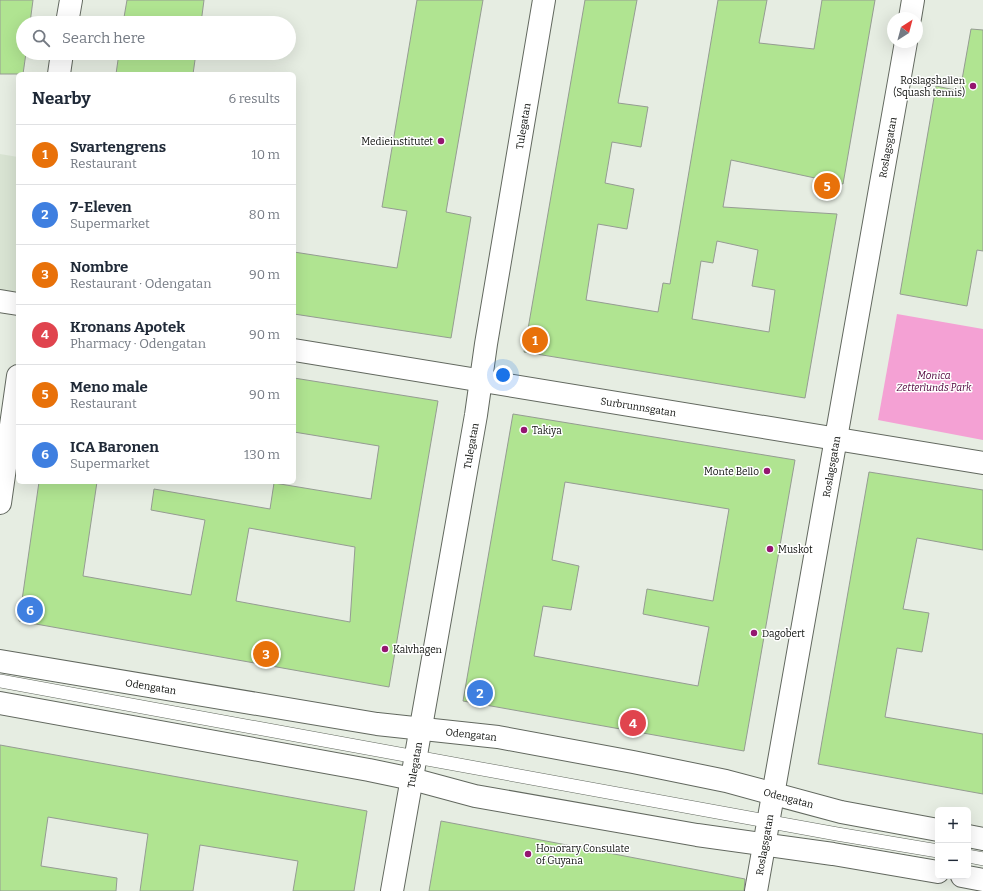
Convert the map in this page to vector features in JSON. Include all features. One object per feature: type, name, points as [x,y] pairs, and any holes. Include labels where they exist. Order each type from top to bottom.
[{"type":"street","points":[[68,16],[70,0]]},
{"type":"street","name":"Tulegatan","points":[[392,891],[422,728],[476,415],[487,337],[544,0]]},
{"type":"street","points":[[911,12],[913,0]]},
{"type":"street","name":"Roslagsgatan","points":[[756,891],[905,48]]},
{"type":"street","points":[[59,72],[61,60]]},
{"type":"street","points":[[0,301],[16,304]]},
{"type":"street","name":"Surbrunnsgatan","points":[[296,350],[784,429],[983,463]]},
{"type":"street","points":[[0,504],[16,390]]},
{"type":"street","name":"Odengatan","points":[[0,661],[377,724],[498,737],[634,762],[726,781],[841,812],[935,829]]},
{"type":"street","points":[[0,703],[412,778],[475,796],[697,835],[764,844],[935,872]]},
{"type":"street","points":[[971,837],[983,839]]},
{"type":"street","points":[[971,878],[983,880]]},
{"type":"lane","points":[[0,681],[935,850]]},
{"type":"lane","points":[[971,857],[983,859]]},
{"type":"shaded area","points":[[0,154],[16,157],[16,302],[0,300]]},
{"type":"green space","name":"Monica Zetterlunds Park","points":[[897,314],[983,329],[983,440],[878,420]]},
{"type":"building","points":[[0,0],[33,0],[31,16],[16,16],[16,60],[25,60],[23,72],[16,72],[16,74],[0,74]]},
{"type":"building","points":[[127,0],[204,0],[202,16],[124,16]]},
{"type":"building","points":[[417,0],[483,0],[446,212],[471,217],[451,338],[296,314],[296,252],[397,268],[407,211],[382,207]]},
{"type":"building","points":[[585,0],[637,0],[618,103],[648,107],[641,147],[612,142],[605,183],[634,189],[627,229],[598,224],[586,300],[658,312],[663,283],[670,284],[718,0],[767,0],[759,43],[814,49],[822,0],[875,0],[843,184],[731,160],[723,207],[837,214],[805,398],[524,352]],"holes":[[[717,241],[758,250],[752,286],[775,290],[769,332],[692,319],[701,261],[713,263]]]},
{"type":"building","points":[[971,29],[983,30],[983,251],[977,250],[967,306],[900,294],[936,86],[960,91]]},
{"type":"building","points":[[118,60],[195,60],[193,72],[116,72]]},
{"type":"building","points":[[296,378],[438,401],[389,687],[19,621],[39,484],[97,484],[83,576],[191,595],[205,520],[151,510],[154,489],[270,509],[274,484],[371,499],[379,446],[296,432]],"holes":[[[249,528],[355,547],[350,622],[236,601]]]},
{"type":"building","points":[[513,414],[795,460],[744,751],[463,701]],"holes":[[[565,482],[729,509],[713,601],[647,589],[643,614],[709,627],[698,686],[534,656],[543,606],[571,610],[579,566],[552,560]]]},
{"type":"building","points":[[869,472],[983,490],[983,550],[917,538],[903,609],[929,613],[922,652],[897,648],[885,717],[983,734],[983,794],[818,764]]},
{"type":"building","points":[[0,745],[367,811],[354,891],[293,891],[298,861],[200,845],[193,891],[140,891],[148,834],[48,817],[41,866],[117,878],[116,891],[0,891]]},
{"type":"building","points":[[441,821],[745,879],[744,891],[429,891]]},
{"type":"place","name":"Roslagshallen (Squash tennis)","points":[[973,86]]},
{"type":"place","name":"Medieinstitutet","points":[[441,141]]},
{"type":"place","name":"Meno male","points":[[827,186]]},
{"type":"place","name":"Svartengrens","points":[[535,340]]},
{"type":"place","name":"Takiya","points":[[524,430]]},
{"type":"place","name":"Monte Bello","points":[[767,471]]},
{"type":"place","name":"Muskot","points":[[770,549]]},
{"type":"place","name":"ICA Baronen","points":[[30,610]]},
{"type":"place","name":"Dagobert","points":[[754,633]]},
{"type":"place","name":"Kalvhagen","points":[[385,649]]},
{"type":"place","name":"Nombre","points":[[266,654]]},
{"type":"place","name":"7-Eleven","points":[[480,693]]},
{"type":"place","name":"Kronans Apotek","points":[[633,723]]},
{"type":"place","name":"Honorary Consulate of Guyana","points":[[528,854]]}]
